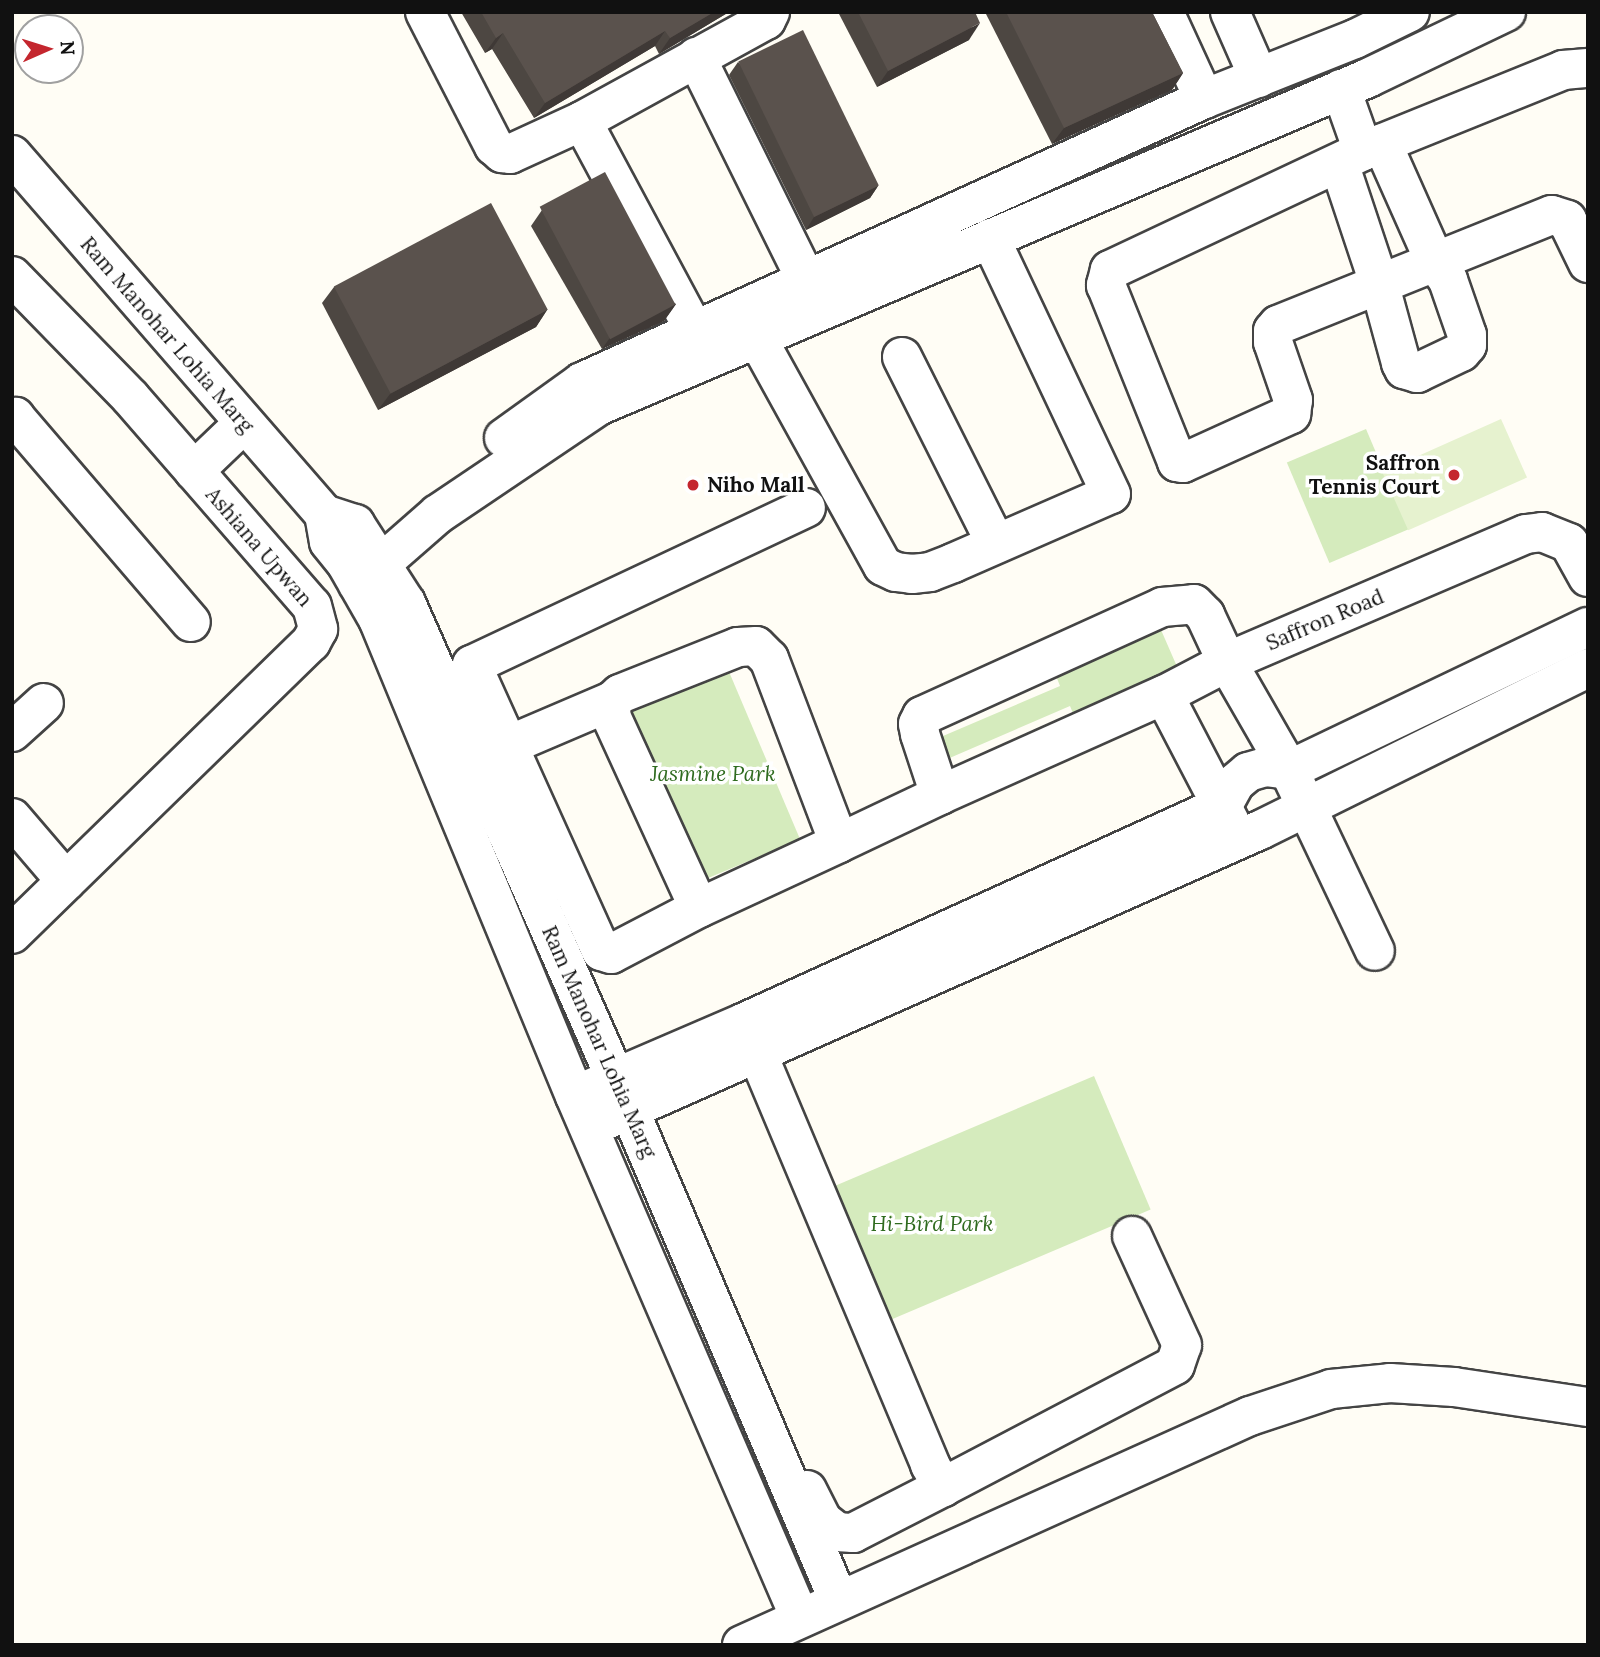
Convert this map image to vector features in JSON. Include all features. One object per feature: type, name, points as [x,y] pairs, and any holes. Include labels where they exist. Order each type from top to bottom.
[{"type":"street","points":[[425,12],[494,146],[502,153],[519,151],[582,121],[766,20],[770,12]]},
{"type":"street","points":[[1164,12],[1230,89]]},
{"type":"street","points":[[1230,12],[1230,89],[1245,130]]},
{"type":"street","points":[[364,563],[598,406],[757,338],[860,276],[1230,89],[1355,39],[1410,12]]},
{"type":"street","points":[[364,563],[426,495],[582,382],[807,282],[860,276],[990,238],[1341,89],[1506,12]]},
{"type":"street","points":[[696,57],[807,282]]},
{"type":"street","points":[[1588,68],[1563,70],[1361,153],[1111,270],[1106,285],[1175,460],[1183,463],[1291,414],[1293,400],[1273,342],[1273,331],[1278,325],[1552,215],[1567,220],[1588,263]]},
{"type":"street","points":[[1341,89],[1361,153],[1380,286],[1401,363],[1404,369],[1417,373],[1461,352],[1467,345],[1467,335],[1448,280],[1361,153]]},
{"type":"street","points":[[582,121],[695,332]]},
{"type":"street","name":"Ram Manohar Lohia Marg","points":[[12,155],[243,424],[324,514],[329,542],[364,563],[406,603],[622,1093],[838,1599]]},
{"type":"street","points":[[757,338],[883,566],[896,572],[930,572],[996,544],[1111,494],[990,238]]},
{"type":"street","name":"Ashiana Upwan","points":[[12,276],[130,397],[312,606],[318,629],[311,642],[12,934]]},
{"type":"street","points":[[902,357],[996,544]]},
{"type":"street","points":[[12,419],[15,417],[191,622]]},
{"type":"street","points":[[194,471],[243,424]]},
{"type":"street","name":"Saffron Road","points":[[806,508],[472,665],[601,951],[611,954],[699,908],[940,795],[1164,695],[1227,662],[1526,534],[1542,532],[1569,543],[1588,577]]},
{"type":"street","name":"Ram Manohar Lohia Marg","points":[[364,563],[378,619],[582,1112],[800,1618]]},
{"type":"street","points":[[940,795],[918,724],[922,716],[1175,603],[1194,604],[1205,615],[1227,662],[1289,770],[1375,951]]},
{"type":"street","points":[[582,1112],[902,969],[1223,805],[1235,783],[1248,772],[1265,767],[1289,770],[1588,627]]},
{"type":"street","points":[[509,745],[612,701],[620,694],[737,647],[756,646],[769,659],[839,843]]},
{"type":"street","points":[[902,969],[1238,839],[1588,668]]},
{"type":"street","points":[[1164,695],[1223,805],[1238,839]]},
{"type":"street","points":[[612,701],[611,716],[699,908]]},
{"type":"street","points":[[12,732],[44,703]]},
{"type":"street","points":[[12,818],[66,881]]},
{"type":"street","points":[[751,1038],[930,1465],[943,1487]]},
{"type":"street","points":[[672,1152],[813,1504],[823,1521],[837,1532],[853,1533],[1175,1365],[1182,1345],[1132,1236]]},
{"type":"street","points":[[742,1645],[838,1599],[1250,1416],[1331,1389],[1391,1383],[1454,1387],[1588,1407]]},
{"type":"green space","name":"Saffron Tennis Court","points":[[1501,419],[1527,477],[1408,530],[1382,472]]},
{"type":"green space","points":[[1366,429],[1409,529],[1329,563],[1287,463]]},
{"type":"green space","points":[[1158,623],[1182,678],[1077,723],[1070,706],[945,760],[936,739],[1060,686],[1053,668]]},
{"type":"green space","name":"Jasmine Park","points":[[727,667],[800,839],[699,882],[626,710]]},
{"type":"green space","name":"Hi-Bird Park","points":[[1094,1076],[1151,1209],[890,1320],[833,1187]]},
{"type":"building","points":[[481,12],[714,12],[670,38],[665,31],[545,103],[503,33],[496,38]]},
{"type":"building","points":[[858,12],[975,12],[980,23],[888,71]]},
{"type":"building","points":[[1006,12],[1152,12],[1183,73],[1064,128]]},
{"type":"building","points":[[803,30],[879,185],[814,217],[738,62]]},
{"type":"building","points":[[605,172],[675,304],[610,339],[540,207]]},
{"type":"building","points":[[491,203],[548,310],[391,393],[334,287]]},
{"type":"place","name":"Saffron Tennis Court","points":[[1454,475]]},
{"type":"place","name":"Niho Mall","points":[[693,485]]}]
